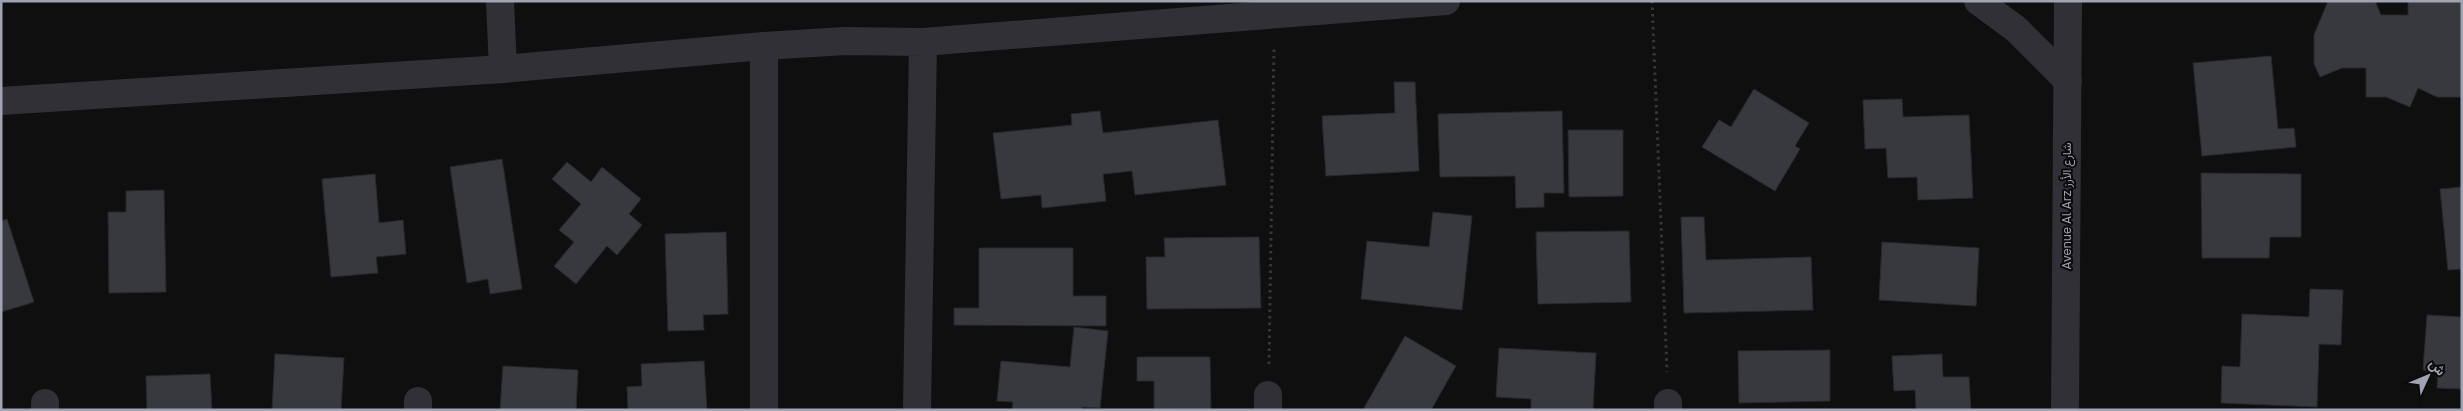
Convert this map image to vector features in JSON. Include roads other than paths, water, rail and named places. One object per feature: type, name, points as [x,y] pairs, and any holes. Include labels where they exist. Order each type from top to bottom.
[{"type":"street","points":[[500,1],[503,69]]},
{"type":"street","points":[[1,101],[503,69],[764,46],[846,41],[923,42],[1176,11],[1275,14],[1446,1]]},
{"type":"street","points":[[1978,1],[2016,29],[2068,80]]},
{"type":"street","name":"Avenue Al Arz شارع الأرز","points":[[2065,410],[2068,1]]},
{"type":"street","points":[[916,410],[923,42]]},
{"type":"street","points":[[764,46],[764,410]]}]
